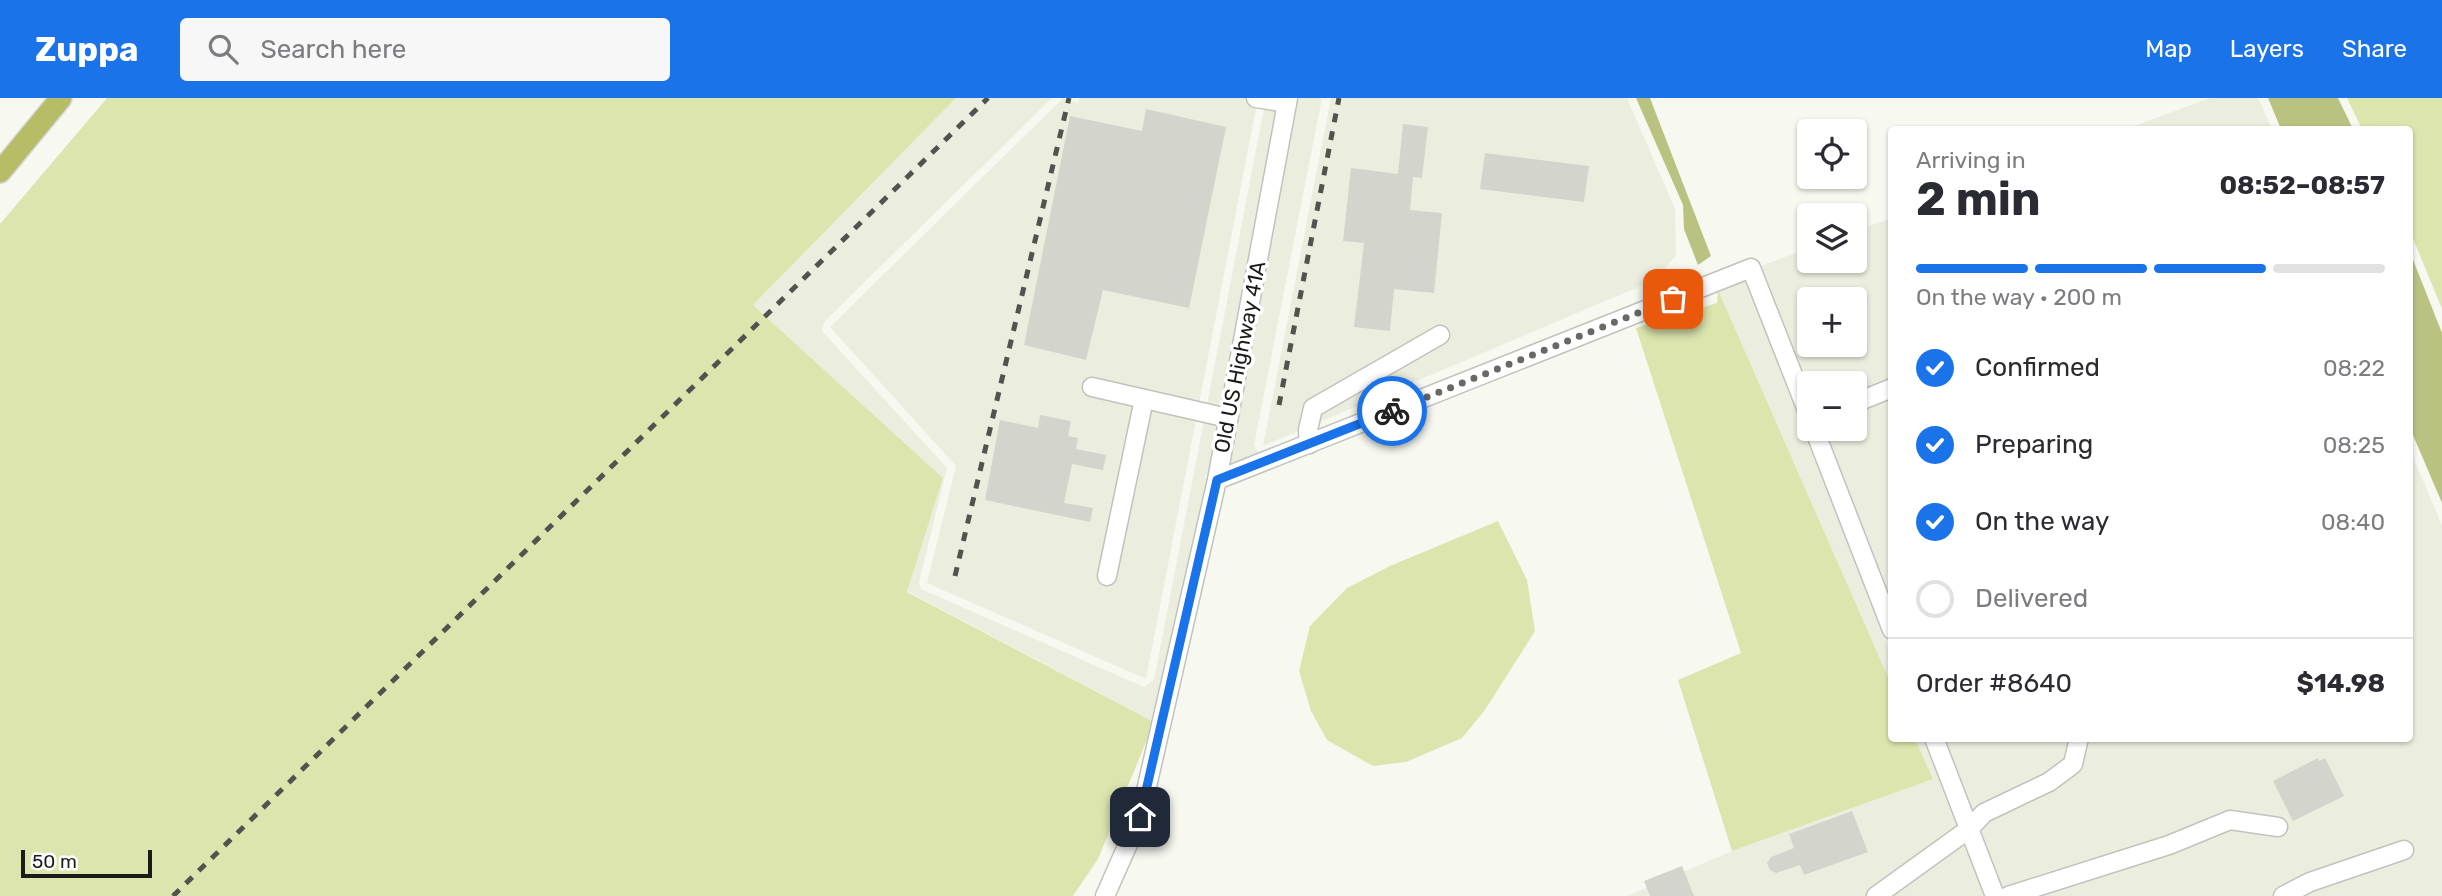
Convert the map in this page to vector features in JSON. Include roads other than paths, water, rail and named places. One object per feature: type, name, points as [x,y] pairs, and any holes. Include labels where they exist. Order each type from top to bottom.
[{"type":"main road","points":[[0,172],[61,98]]},
{"type":"street","points":[[1256,98],[1288,101]]},
{"type":"street","name":"Old US Highway 41A","points":[[1105,896],[1140,817],[1217,480],[1288,101]]},
{"type":"street","points":[[1217,480],[1751,268],[1797,385]]},
{"type":"street","points":[[1309,444],[1308,430],[1313,408],[1440,335]]},
{"type":"street","points":[[1091,387],[1228,418]]},
{"type":"street","points":[[1867,398],[1888,390]]},
{"type":"street","points":[[1107,576],[1144,399]]},
{"type":"street","points":[[1819,441],[1888,620]]},
{"type":"street","points":[[1936,742],[1995,896]]},
{"type":"street","points":[[1876,896],[1969,829],[1984,813],[2049,782],[2068,768],[2073,764],[2078,742]]},
{"type":"street","points":[[2008,896],[2169,845],[2230,820],[2278,827]]},
{"type":"street","points":[[2283,896],[2310,882],[2404,850]]},
{"type":"railway","points":[[173,896],[988,98]]},
{"type":"railway","points":[[955,576],[1069,98]]},
{"type":"railway","points":[[1279,405],[1339,98]]}]
